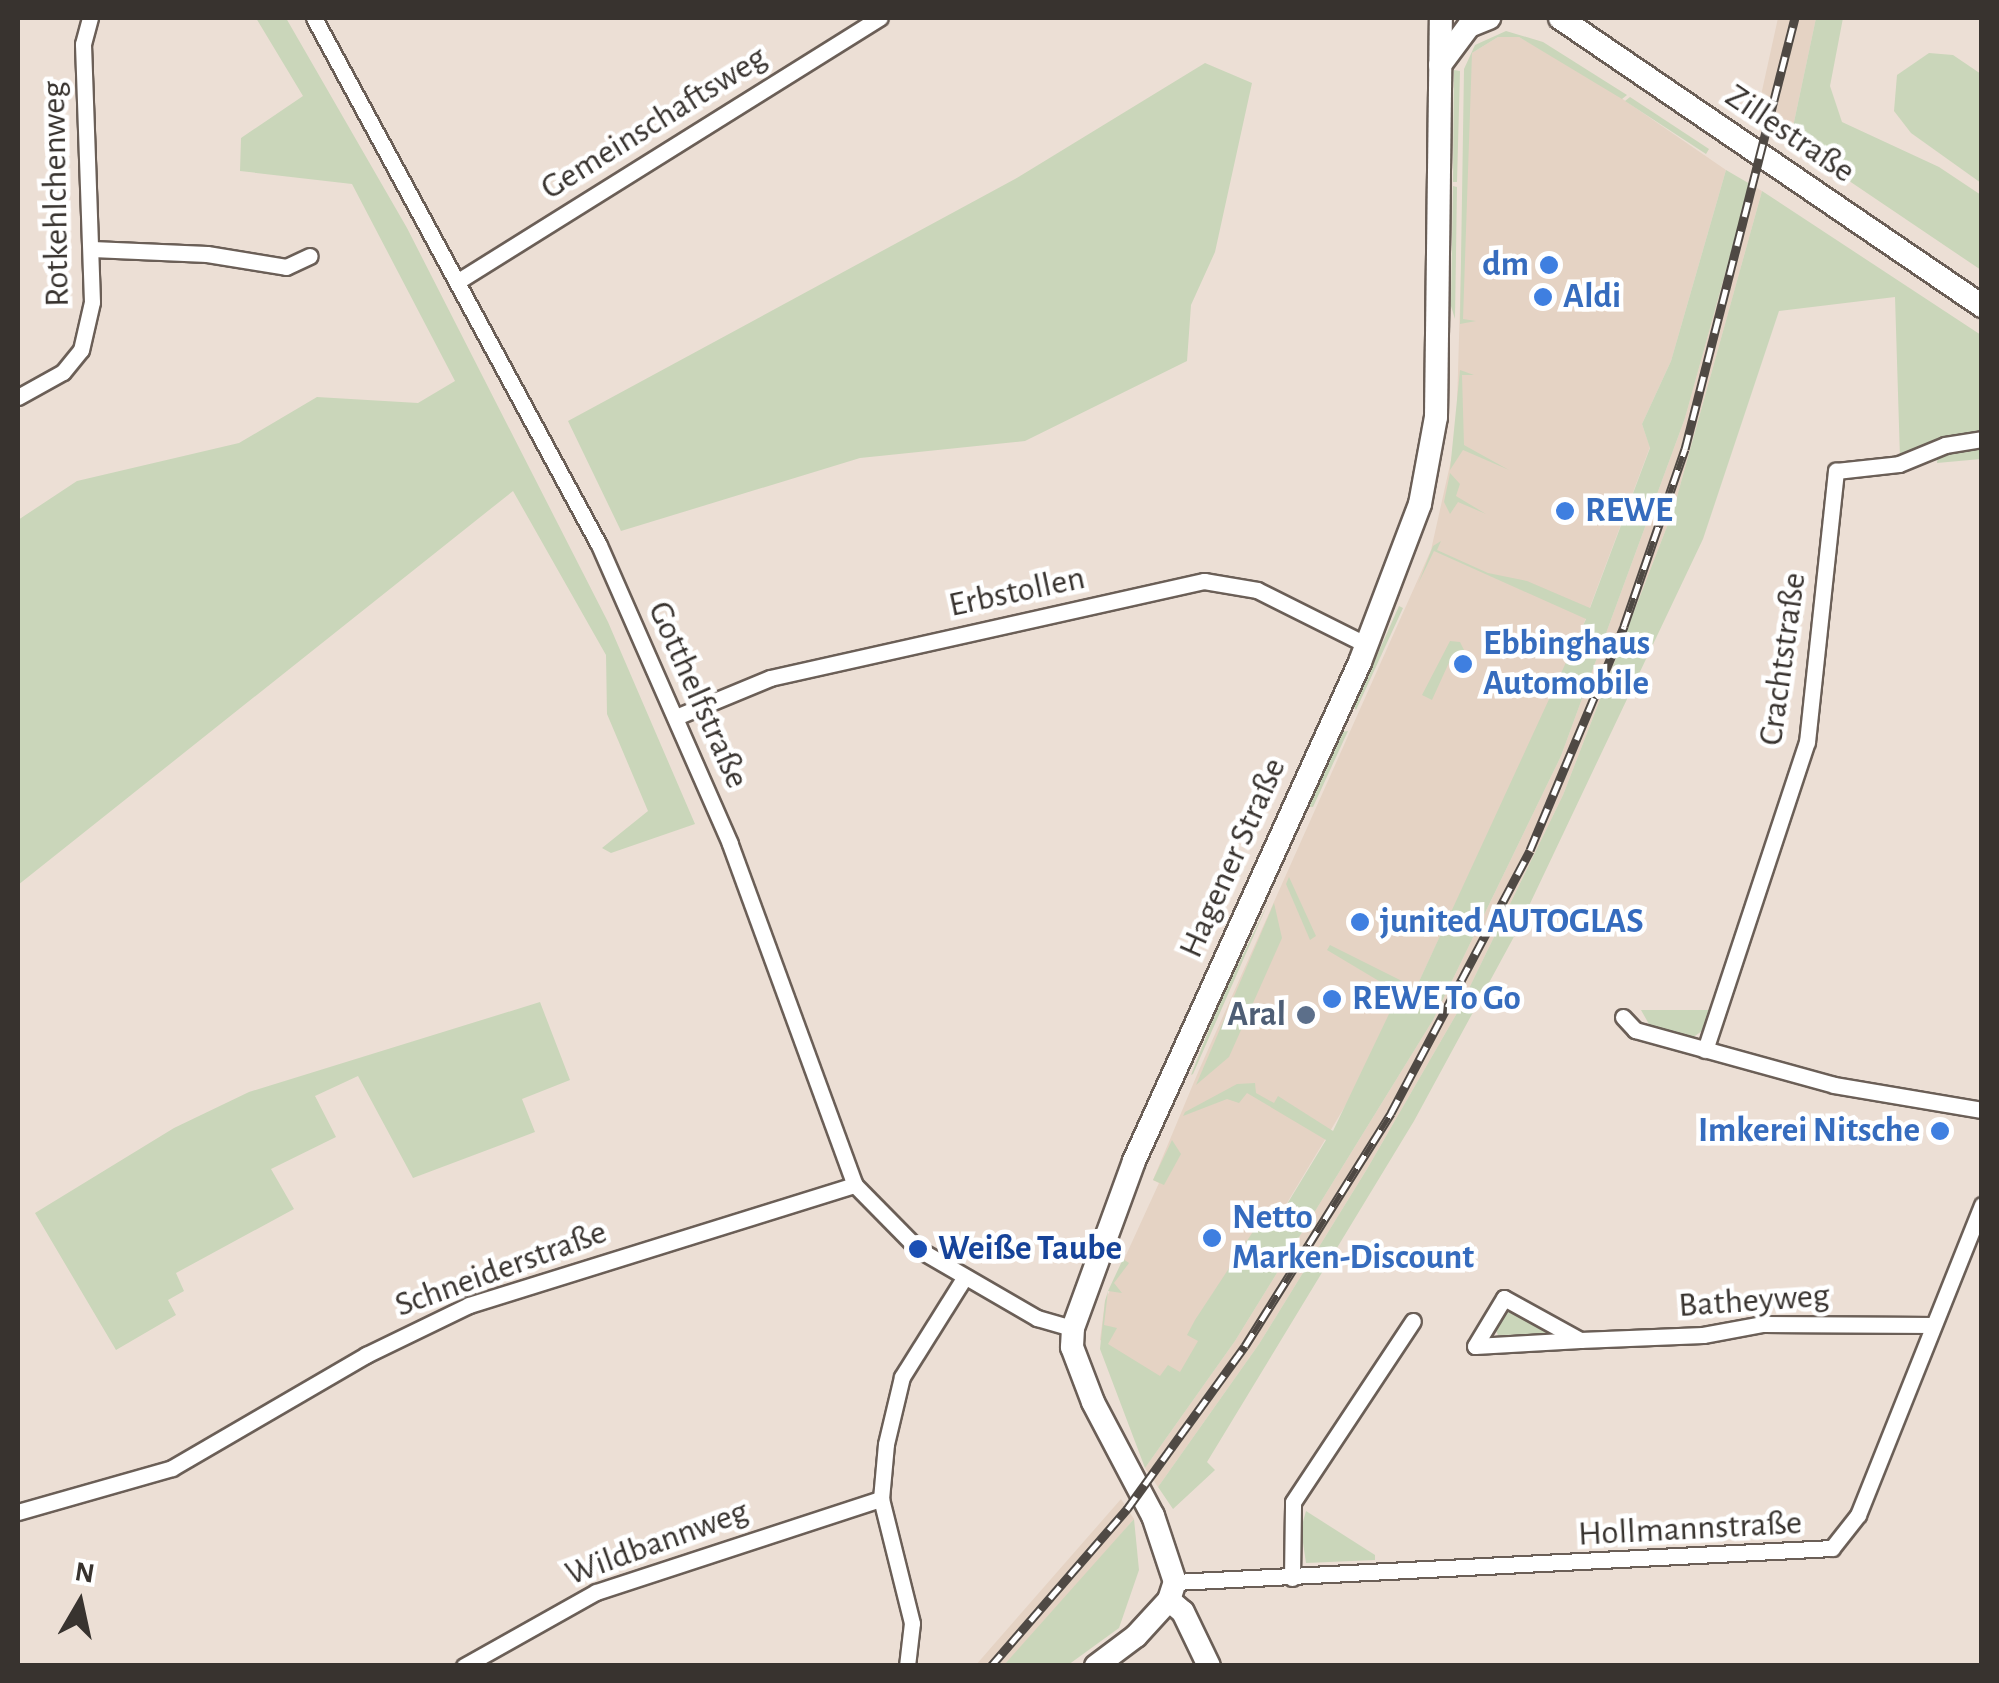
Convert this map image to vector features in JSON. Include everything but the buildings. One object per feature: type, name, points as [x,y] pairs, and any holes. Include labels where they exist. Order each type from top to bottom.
[{"type":"main road","name":"Hagener Straße","points":[[1072,1328],[1139,1148],[1368,645],[1413,527],[1433,444],[1441,18]]},
{"type":"main road","points":[[1440,65],[1469,26],[1489,18]]},
{"type":"main road","points":[[1540,18],[1564,20]]},
{"type":"main road","name":"Zillestraße","points":[[1564,20],[1982,306]]},
{"type":"main road","points":[[1072,1328],[1093,1402],[1153,1516],[1172,1591],[1210,1666]]},
{"type":"main road","points":[[1096,1666],[1136,1636],[1172,1591]]},
{"type":"street","name":"Rotkehlchenweg","points":[[18,397],[64,372],[81,350],[92,302],[84,44],[90,18]]},
{"type":"street","name":"Gotthelfstraße","points":[[314,18],[555,454],[730,844],[855,1184],[889,1225],[964,1278],[1038,1318],[1072,1328]]},
{"type":"street","name":"Gemeinschaftsweg","points":[[460,280],[880,18]]},
{"type":"street","points":[[92,249],[208,254],[286,266],[310,256]]},
{"type":"street","name":"Crachtstraße","points":[[1705,1050],[1807,742],[1836,471],[1899,464],[1944,445],[1982,439]]},
{"type":"street","name":"Erbstollen","points":[[676,718],[770,678],[1204,581],[1257,590],[1368,645]]},
{"type":"street","points":[[1623,1018],[1635,1030],[1834,1085],[1982,1110]]},
{"type":"street","name":"Schneiderstraße","points":[[18,1512],[172,1468],[382,1346],[470,1305],[855,1184]]},
{"type":"street","name":"Hollmannstraße","points":[[1172,1591],[1292,1578],[1832,1548],[1858,1515],[1982,1206]]},
{"type":"street","points":[[906,1666],[912,1623],[908,1592],[881,1499],[902,1377],[964,1278]]},
{"type":"street","name":"Batheyweg","points":[[1580,1340],[1504,1298],[1474,1346],[1703,1335],[1763,1324],[1933,1325]]},
{"type":"street","points":[[1292,1578],[1293,1502],[1413,1321]]},
{"type":"street","name":"Wildbannweg","points":[[464,1666],[596,1592],[881,1499]]},
{"type":"shaded area","points":[[1778,18],[1816,18],[1790,141],[1756,118]]},
{"type":"shaded area","points":[[1498,37],[1519,37],[1595,80],[1726,170],[1671,361],[1642,424],[1650,447],[1575,647],[1416,988],[1176,1388],[1100,1340],[1105,1301],[1159,1183],[1153,1180],[1199,1070],[1431,550],[1456,438],[1467,71],[1472,53]]},
{"type":"shaded area","points":[[1750,184],[1762,191],[1673,511],[1563,795],[1457,1013],[1367,1169],[1259,1344],[1158,1487],[1145,1468],[1235,1341],[1433,1020],[1561,756],[1685,418]]},
{"type":"shaded area","points":[[1121,1499],[1134,1519],[1055,1612],[1004,1665],[975,1666]]},
{"type":"green space","points":[[256,18],[286,18],[407,228],[608,622],[695,824],[611,853],[602,848],[648,811],[607,714],[606,655],[513,491],[18,885],[18,520],[77,481],[239,443],[317,397],[418,403],[455,381],[352,184],[240,171],[241,138],[303,96]]},
{"type":"green space","points":[[1816,18],[1843,18],[1830,86],[1842,122],[1939,167],[1981,195],[1981,270],[1790,141]]},
{"type":"green space","points":[[1506,31],[1543,42],[1627,95],[1622,99],[1519,37],[1498,37],[1472,53],[1463,319],[1476,321],[1460,324],[1464,69],[1475,45]]},
{"type":"green space","points":[[1929,53],[1953,55],[1981,74],[1981,183],[1911,133],[1894,111],[1897,75]]},
{"type":"green space","points":[[1205,63],[1252,83],[1215,252],[1191,305],[1187,361],[1025,441],[860,458],[621,531],[568,421],[1015,179]]},
{"type":"green space","points":[[1454,70],[1460,71],[1457,182],[1453,182]]},
{"type":"green space","points":[[1630,97],[1709,149],[1706,154],[1625,101]]},
{"type":"green space","points":[[1726,170],[1750,184],[1685,418],[1561,756],[1433,1020],[1235,1341],[1145,1468],[1100,1349],[1108,1291],[1104,1325],[1117,1328],[1108,1344],[1160,1376],[1168,1365],[1180,1372],[1198,1341],[1187,1335],[1195,1320],[1258,1224],[1278,1219],[1326,1140],[1247,1093],[1239,1103],[1227,1099],[1183,1116],[1185,1112],[1237,1084],[1255,1083],[1256,1093],[1274,1103],[1278,1096],[1333,1131],[1399,993],[1327,950],[1330,945],[1416,988],[1586,619],[1434,551],[1418,584],[1433,546],[1441,541],[1437,550],[1488,573],[1527,581],[1590,608],[1650,448],[1642,424],[1671,361]]},
{"type":"green space","points":[[1453,186],[1457,187],[1455,319],[1451,306]]},
{"type":"green space","points":[[1762,191],[1981,335],[1981,434],[1900,458],[1895,297],[1779,311],[1703,539],[1516,933],[1414,1121],[1207,1462],[1215,1470],[1173,1509],[1158,1487],[1259,1344],[1367,1169],[1457,1013],[1563,795],[1673,511]]},
{"type":"green space","points":[[1460,370],[1474,375],[1462,375],[1464,445],[1509,470],[1463,450],[1450,470]]},
{"type":"green space","points":[[1981,444],[1981,459],[1937,463],[1938,454]]},
{"type":"green space","points":[[1450,473],[1460,484],[1456,496],[1486,514],[1458,502],[1450,514],[1444,502]]},
{"type":"green space","points":[[1399,606],[1403,608],[1356,710],[1354,707]]},
{"type":"green space","points":[[1450,641],[1460,642],[1465,652],[1462,660],[1452,656],[1432,700],[1422,695]]},
{"type":"green space","points":[[1348,731],[1313,807],[1308,807],[1342,732]]},
{"type":"green space","points":[[1289,877],[1316,936],[1310,940],[1286,884]]},
{"type":"green space","points":[[1269,901],[1193,1074],[1191,1075],[1219,1004]]},
{"type":"green space","points":[[1274,903],[1282,938],[1229,1057],[1196,1085]]},
{"type":"green space","points":[[540,1002],[570,1080],[522,1099],[535,1132],[413,1178],[358,1076],[315,1096],[336,1137],[271,1169],[294,1209],[176,1273],[184,1291],[168,1300],[176,1315],[116,1350],[35,1213],[174,1128],[249,1092]]},
{"type":"green space","points":[[1641,1010],[1710,1010],[1702,1031],[1692,1038],[1650,1026]]},
{"type":"green space","points":[[1172,1140],[1181,1154],[1164,1185],[1153,1180]]},
{"type":"green space","points":[[1123,1259],[1129,1263],[1114,1283],[1122,1293],[1108,1291]]},
{"type":"green space","points":[[1508,1307],[1549,1329],[1548,1334],[1498,1335],[1494,1327]]},
{"type":"green space","points":[[1306,1511],[1375,1555],[1375,1560],[1306,1563],[1301,1529]]},
{"type":"green space","points":[[1134,1519],[1139,1570],[1119,1628],[1068,1665],[1004,1665]]},
{"type":"railway","points":[[991,1666],[1127,1509],[1245,1346],[1391,1113],[1530,850],[1624,626],[1685,449],[1795,18]]},
{"type":"place","name":"dm","points":[[1549,265]]},
{"type":"place","name":"Aldi","points":[[1543,297]]},
{"type":"place","name":"REWE","points":[[1565,511]]},
{"type":"place","name":"Ebbinghaus Automobile","points":[[1463,664]]},
{"type":"place","name":"junited AUTOGLAS","points":[[1360,922]]},
{"type":"place","name":"REWE To Go","points":[[1332,999]]},
{"type":"place","name":"Aral","points":[[1306,1015]]},
{"type":"place","name":"Imkerei Nitsche","points":[[1940,1131]]},
{"type":"place","name":"Netto Marken-Discount","points":[[1212,1238]]},
{"type":"place","name":"Weiße Taube","points":[[918,1249]]}]
